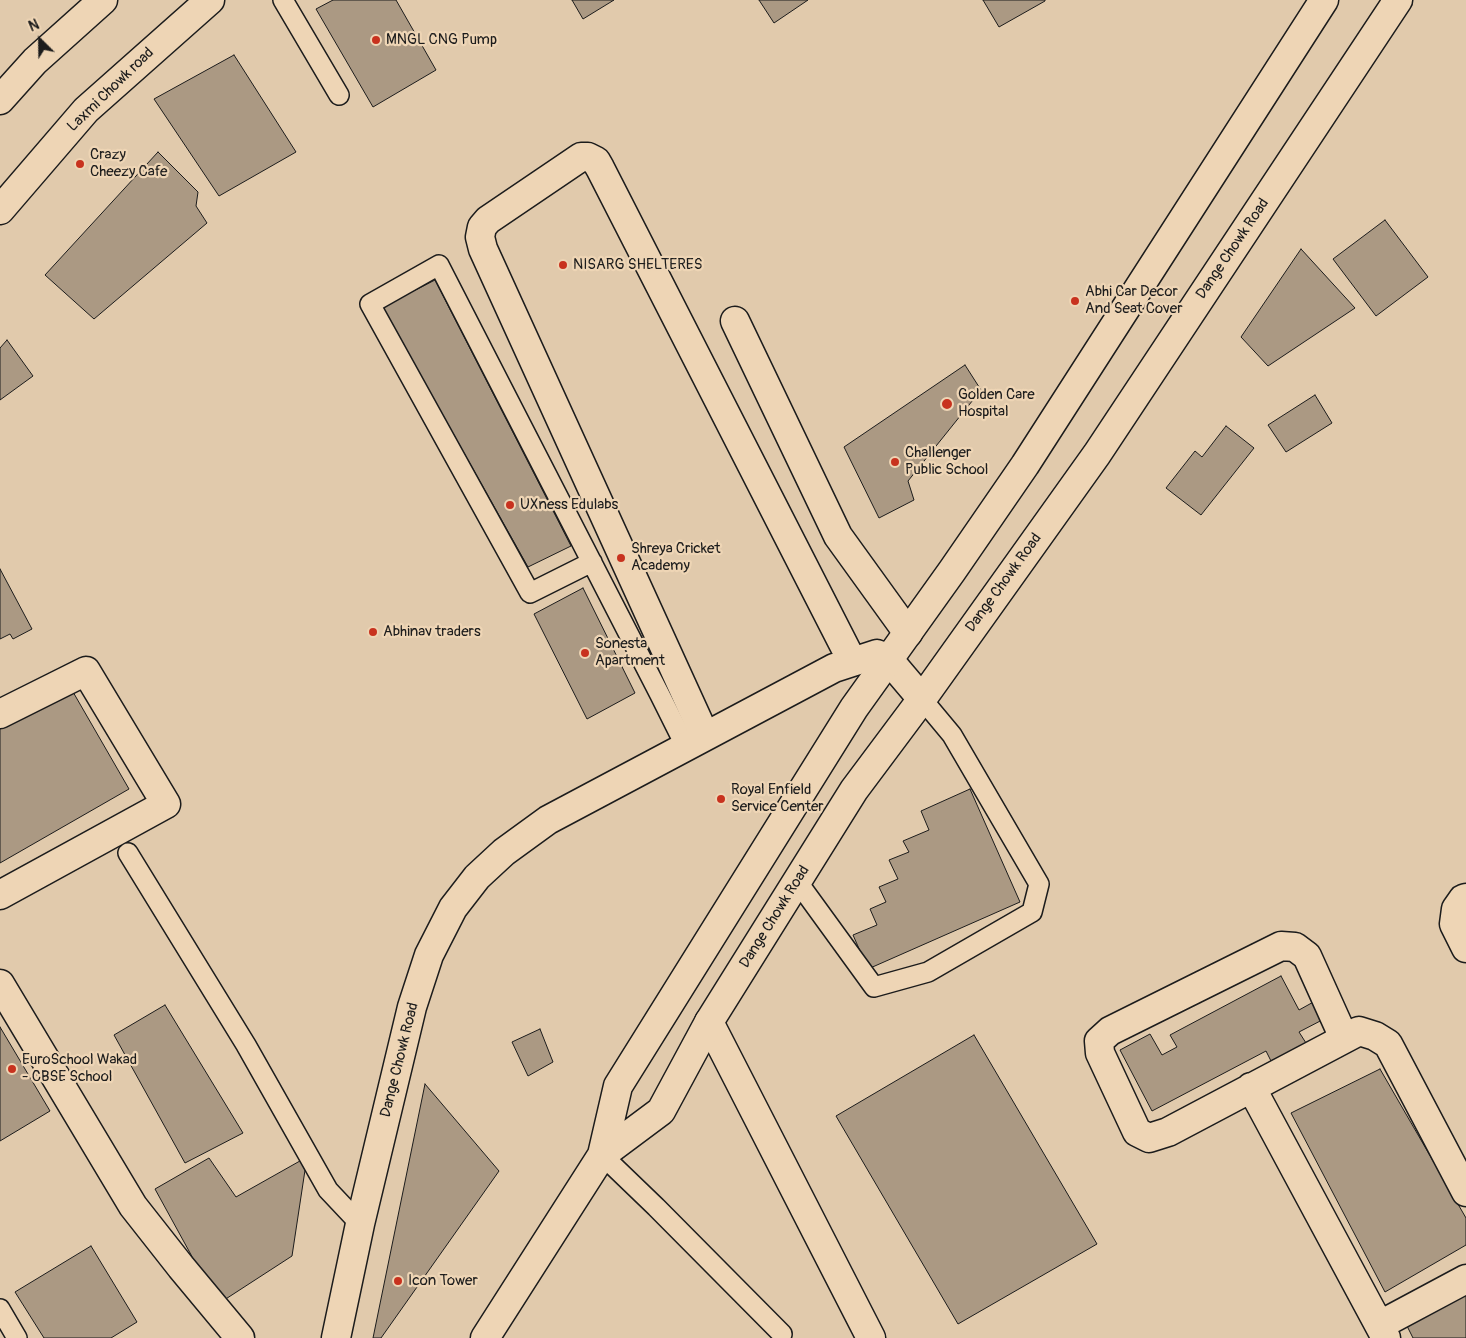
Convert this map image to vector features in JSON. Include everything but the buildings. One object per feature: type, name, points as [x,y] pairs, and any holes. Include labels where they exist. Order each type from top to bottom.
[{"type":"street","points":[[0,100],[35,61],[103,0]]},
{"type":"street","name":"Laxmi Chowk road","points":[[0,210],[86,110],[210,0]]},
{"type":"street","name":"Dange Chowk Road","points":[[485,1338],[602,1155],[618,1086],[854,708],[890,660],[1024,464],[1324,0]]},
{"type":"street","name":"Dange Chowk Road","points":[[602,1155],[661,1111],[709,1022],[854,790],[922,699],[1097,454],[1398,0]]},
{"type":"street","points":[[696,742],[483,249],[480,237],[482,227],[488,220],[581,158],[588,157],[596,161],[600,168],[852,661]]},
{"type":"street","points":[[735,321],[838,536],[908,633]]},
{"type":"street","name":"Dange Chowk Road","points":[[336,1338],[360,1224],[412,1007],[430,955],[453,908],[477,877],[504,852],[548,820],[834,668],[877,654],[890,660]]},
{"type":"street","points":[[890,660],[922,699]]},
{"type":"street","points":[[0,714],[86,671],[166,804],[0,895]]},
{"type":"street","points":[[1466,898],[1456,909],[1454,924],[1466,948]]},
{"type":"street","points":[[1344,1038],[1307,956],[1295,947],[1282,946],[1110,1031],[1099,1041],[1100,1053],[1137,1132],[1149,1138],[1168,1132],[1359,1031],[1375,1036],[1388,1044],[1466,1192]]},
{"type":"street","points":[[0,984],[133,1206],[240,1338]]},
{"type":"street","points":[[709,1022],[871,1338]]},
{"type":"street","points":[[1252,1087],[1383,1332],[1466,1279]]},
{"type":"lane","points":[[283,0],[339,95]]},
{"type":"lane","points":[[592,562],[530,593],[370,304],[439,265],[592,562],[696,742]]},
{"type":"lane","points":[[797,881],[874,986],[928,972],[1032,912],[1039,884],[952,735],[922,699]]},
{"type":"lane","points":[[128,854],[246,1045],[328,1190],[360,1224]]},
{"type":"lane","points":[[602,1155],[782,1334]]},
{"type":"lane","points":[[0,1309],[17,1338]]},
{"type":"place","name":"MNGL CNG Pump","points":[[376,40]]},
{"type":"place","name":"Crazy Cheezy Cafe","points":[[80,164]]},
{"type":"place","name":"NISARG SHELTERES","points":[[563,265]]},
{"type":"place","name":"Abhi Car Decor And Seat Cover","points":[[1075,301]]},
{"type":"place","name":"Golden Care Hospital","points":[[947,404]]},
{"type":"place","name":"Challenger Public School","points":[[895,462]]},
{"type":"place","name":"UXness Edulabs","points":[[510,505]]},
{"type":"place","name":"Shreya Cricket Academy","points":[[621,558]]},
{"type":"place","name":"Abhinav traders","points":[[373,632]]},
{"type":"place","name":"Sonesta Apartment","points":[[585,653]]},
{"type":"place","name":"Royal Enfield Service Center","points":[[721,799]]},
{"type":"place","name":"EuroSchool Wakad - CBSE School","points":[[12,1069]]},
{"type":"place","name":"Icon Tower","points":[[398,1281]]}]
